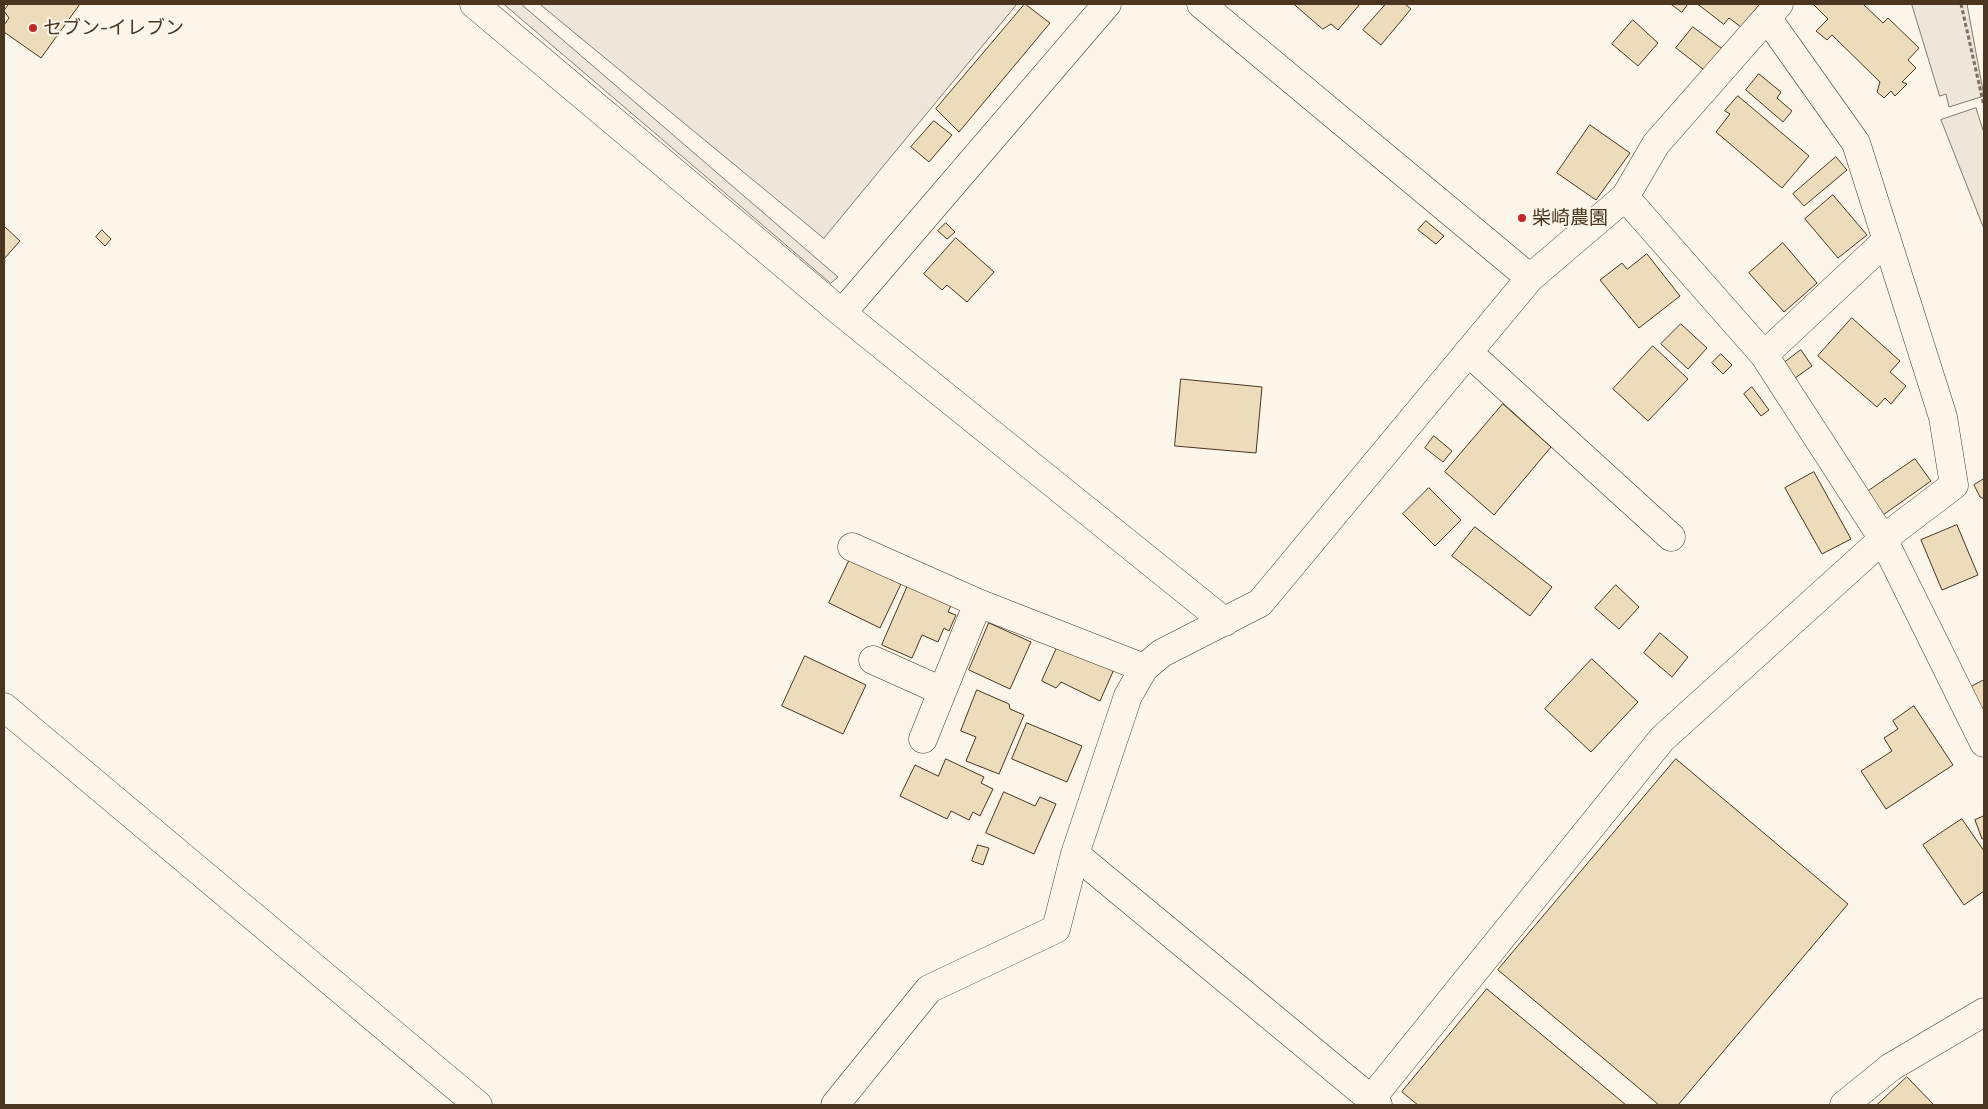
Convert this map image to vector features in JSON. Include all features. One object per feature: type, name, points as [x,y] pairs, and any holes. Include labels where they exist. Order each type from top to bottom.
[{"type":"street","points":[[474,4],[842,313],[1225,622]]},
{"type":"street","points":[[842,313],[1107,4]]},
{"type":"street","points":[[1201,4],[1530,278]]},
{"type":"street","points":[[835,1105],[929,989],[1056,929],[1075,854],[1128,696],[1144,668],[1162,653],[1260,603],[1530,278],[1625,197],[1656,144],[1773,11],[1856,143],[1943,417],[1954,485],[1883,539],[1662,739],[1374,1102],[1075,854]]},
{"type":"street","points":[[1625,197],[1764,355],[1883,539],[1984,743]]},
{"type":"street","points":[[1764,355],[1887,240]]},
{"type":"street","points":[[1468,352],[1671,537]]},
{"type":"street","points":[[852,547],[978,603],[1144,668]]},
{"type":"street","points":[[923,739],[978,603]]},
{"type":"street","points":[[873,660],[942,691]]},
{"type":"street","points":[[4,708],[478,1105]]},
{"type":"street","points":[[1844,1105],[1891,1067],[1984,1012]]},
{"type":"path","points":[[1961,4],[1984,106]]},
{"type":"shaded area","points":[[504,4],[521,4],[838,277],[831,283]]},
{"type":"shaded area","points":[[540,4],[1017,4],[824,238]]},
{"type":"shaded area","points":[[1912,4],[1967,4],[1984,96],[1949,107],[1946,94],[1940,96]]},
{"type":"shaded area","points":[[1976,108],[1984,133],[1984,229],[1941,120]]},
{"type":"building","name":"セブン-イレブン","points":[[9,4],[80,4],[41,58],[4,32],[4,25],[9,18],[4,11]]},
{"type":"building","points":[[1025,4],[1050,23],[959,132],[936,109]]},
{"type":"building","points":[[1294,4],[1360,4],[1338,30],[1331,24],[1323,29]]},
{"type":"building","points":[[1386,4],[1405,4],[1411,9],[1381,45],[1363,30]]},
{"type":"building","points":[[1671,4],[1688,4],[1682,12]]},
{"type":"building","points":[[1698,4],[1760,4],[1741,27],[1729,18],[1724,24]]},
{"type":"building","points":[[1815,4],[1863,4],[1883,23],[1888,18],[1919,48],[1908,60],[1916,68],[1902,82],[1907,84],[1895,96],[1891,91],[1884,98],[1877,92],[1880,82],[1832,35],[1827,40],[1816,31],[1828,19]]},
{"type":"building","points":[[1633,20],[1658,43],[1638,66],[1612,44]]},
{"type":"building","points":[[1693,27],[1725,51],[1708,73],[1676,48]]},
{"type":"building","points":[[1759,74],[1781,92],[1777,98],[1792,111],[1783,122],[1746,90]]},
{"type":"building","points":[[1738,96],[1809,156],[1782,188],[1716,132],[1730,114],[1725,111]]},
{"type":"building","points":[[934,121],[952,135],[929,162],[911,147]]},
{"type":"building","points":[[1590,125],[1630,153],[1596,200],[1557,173]]},
{"type":"building","points":[[1836,157],[1847,170],[1804,206],[1793,194]]},
{"type":"building","points":[[1833,195],[1867,235],[1838,258],[1805,219]]},
{"type":"building","points":[[1426,221],[1444,236],[1436,244],[1418,230]]},
{"type":"building","points":[[946,223],[955,232],[947,239],[938,231]]},
{"type":"building","points":[[4,226],[20,241],[4,259]]},
{"type":"building","points":[[102,230],[111,239],[105,246],[96,237]]},
{"type":"building","points":[[956,238],[994,272],[967,302],[947,285],[942,290],[924,274]]},
{"type":"building","points":[[1783,243],[1817,283],[1784,312],[1749,273]]},
{"type":"building","points":[[1647,254],[1680,296],[1639,328],[1600,280],[1622,263],[1627,269]]},
{"type":"building","points":[[1852,318],[1900,361],[1890,372],[1906,386],[1891,404],[1885,398],[1877,407],[1818,356]]},
{"type":"building","points":[[1681,324],[1707,348],[1688,369],[1661,344]]},
{"type":"building","points":[[1653,346],[1688,379],[1648,421],[1613,389]]},
{"type":"building","points":[[1801,350],[1812,366],[1791,381],[1780,366]]},
{"type":"building","points":[[1721,354],[1732,365],[1723,374],[1712,363]]},
{"type":"building","points":[[1181,379],[1262,387],[1256,453],[1175,446]]},
{"type":"building","points":[[1752,387],[1769,410],[1761,416],[1744,394]]},
{"type":"building","points":[[1503,404],[1551,447],[1494,515],[1445,472]]},
{"type":"building","points":[[1434,436],[1452,451],[1443,462],[1425,448]]},
{"type":"building","points":[[1915,459],[1931,481],[1883,515],[1867,492]]},
{"type":"building","points":[[1814,472],[1851,539],[1822,554],[1785,488]]},
{"type":"building","points":[[1984,479],[1984,499],[1980,497],[1974,485]]},
{"type":"building","points":[[1429,488],[1461,520],[1435,546],[1403,514]]},
{"type":"building","points":[[1957,525],[1978,575],[1942,590],[1921,540]]},
{"type":"building","points":[[1475,527],[1552,587],[1530,616],[1452,556]]},
{"type":"building","points":[[850,559],[901,584],[880,628],[829,603]]},
{"type":"building","points":[[909,583],[953,601],[948,612],[956,615],[949,631],[944,628],[938,642],[922,635],[912,658],[882,645]]},
{"type":"building","points":[[1616,585],[1639,607],[1619,629],[1595,608]]},
{"type":"building","points":[[989,623],[1031,642],[1010,689],[969,670]]},
{"type":"building","points":[[1660,633],[1688,657],[1672,677],[1644,653]]},
{"type":"building","points":[[1060,641],[1115,667],[1100,701],[1061,682],[1056,688],[1042,681]]},
{"type":"building","points":[[805,656],[866,685],[843,734],[782,706]]},
{"type":"building","points":[[1592,659],[1638,702],[1591,752],[1545,709]]},
{"type":"building","points":[[1984,680],[1984,714],[1969,688]]},
{"type":"building","points":[[977,690],[1009,704],[1010,709],[1024,715],[999,774],[966,761],[976,737],[961,731]]},
{"type":"building","points":[[1914,706],[1953,765],[1886,809],[1861,771],[1892,751],[1884,738],[1898,729],[1893,721]]},
{"type":"building","points":[[1027,723],[1082,746],[1067,782],[1012,759]]},
{"type":"building","points":[[946,759],[984,777],[981,783],[993,789],[980,816],[973,812],[969,820],[951,811],[947,819],[900,796],[915,765],[938,776]]},
{"type":"building","points":[[1676,759],[1848,904],[1678,1105],[1659,1105],[1498,970]]},
{"type":"building","points":[[1004,792],[1035,806],[1040,797],[1056,804],[1034,854],[986,833]]},
{"type":"building","points":[[1984,816],[1984,838],[1982,839],[1975,820]]},
{"type":"building","points":[[1962,819],[1984,851],[1984,891],[1964,905],[1923,845]]},
{"type":"building","points":[[978,845],[989,848],[983,865],[972,861]]},
{"type":"building","points":[[1487,989],[1626,1105],[1418,1105],[1402,1092]]},
{"type":"building","points":[[1907,1077],[1934,1105],[1877,1105]]},
{"type":"place","name":"セブン-イレブン","points":[[33,28]]},
{"type":"place","name":"柴崎農園","points":[[1522,218]]}]
